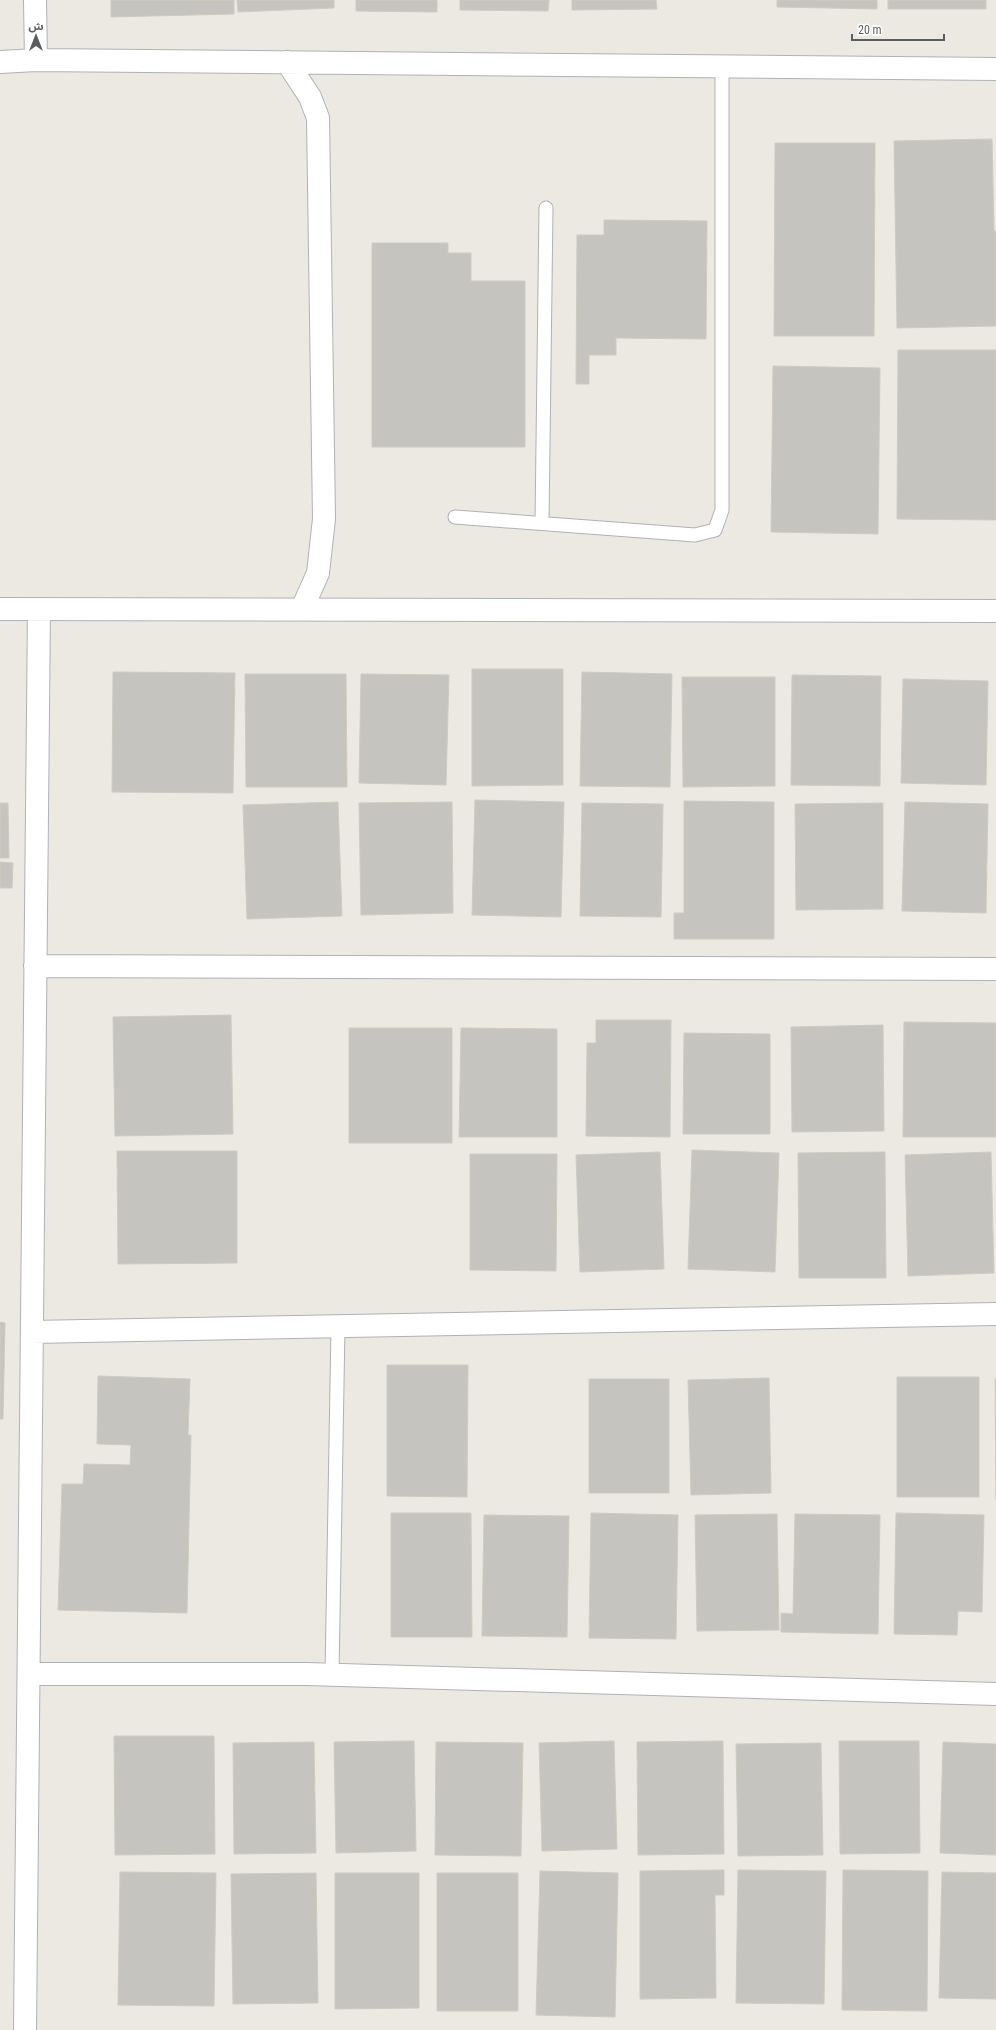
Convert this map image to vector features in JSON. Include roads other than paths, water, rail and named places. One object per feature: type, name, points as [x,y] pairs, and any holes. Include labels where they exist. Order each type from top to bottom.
[{"type":"street","points":[[35,0],[36,60]]},
{"type":"street","points":[[0,62],[36,60],[996,69]]},
{"type":"street","points":[[288,62],[310,97],[318,118],[324,519],[318,573],[302,609]]},
{"type":"street","points":[[0,609],[996,611]]},
{"type":"street","points":[[25,2030],[38,609]]},
{"type":"street","points":[[35,966],[996,969]]},
{"type":"street","points":[[32,1332],[996,1314]]},
{"type":"street","points":[[29,1674],[332,1675],[996,1694]]},
{"type":"lane","points":[[455,517],[695,535],[716,530],[722,510],[722,66]]},
{"type":"lane","points":[[542,523],[546,208]]},
{"type":"lane","points":[[332,1675],[338,1326]]}]
